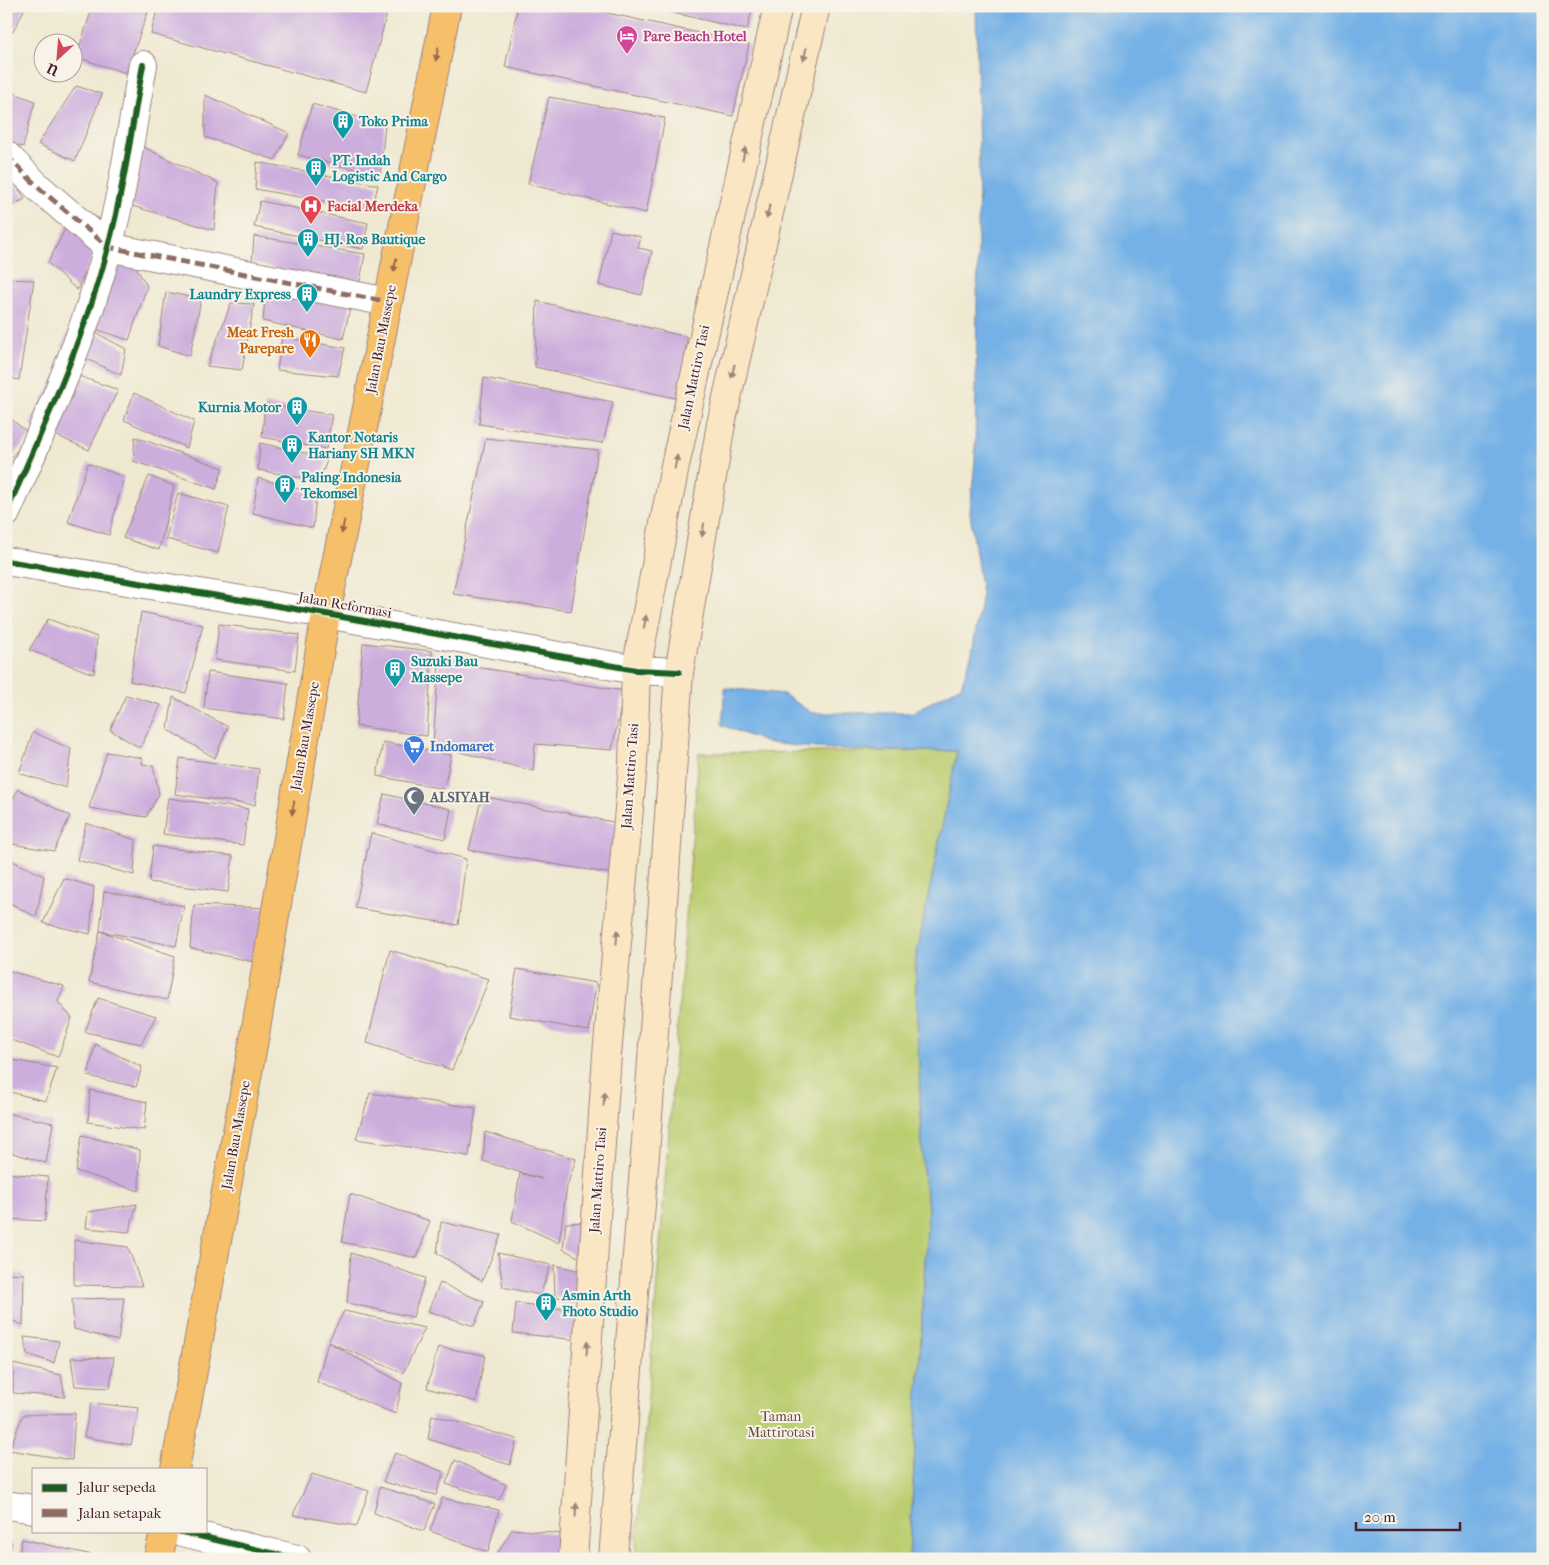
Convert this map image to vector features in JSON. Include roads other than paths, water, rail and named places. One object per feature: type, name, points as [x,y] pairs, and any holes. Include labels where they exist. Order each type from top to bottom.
[{"type":"highway","name":"Jalan Bau Massepe","points":[[175,1468],[255,1034],[326,614],[446,6]]},
{"type":"highway","points":[[158,1559],[164,1532]]},
{"type":"main road","name":"Jalan Mattiro Tasi","points":[[573,1559],[606,1055],[632,764],[636,670],[676,461],[778,6]]},
{"type":"main road","points":[[613,1559],[652,1064],[679,672],[721,424],[816,6]]},
{"type":"street","points":[[6,513],[84,326],[108,247],[143,65]]},
{"type":"street","points":[[6,155],[39,188],[108,247],[388,302]]},
{"type":"street","name":"Jalan Reformasi","points":[[6,561],[326,614],[636,670],[679,672]]},
{"type":"street","points":[[6,1505],[32,1509]]},
{"type":"street","points":[[182,1532],[298,1559]]},
{"type":"water","points":[[976,6],[1543,6],[1543,1559],[909,1559],[928,1207],[923,1173],[915,963],[957,751],[880,751],[767,743],[722,725],[725,688],[783,694],[812,713],[911,713],[961,686],[972,653],[982,594],[970,513],[975,460],[979,162]]},
{"type":"place","name":"Pare Beach Hotel","points":[[627,55]]},
{"type":"place","name":"Toko Prima","points":[[343,140]]},
{"type":"place","name":"PT. Indah Logistic And Cargo","points":[[316,187]]},
{"type":"place","name":"Facial Merdeka","points":[[311,225]]},
{"type":"place","name":"HJ. Ros Bautique","points":[[308,258]]},
{"type":"place","name":"Laundry Express","points":[[307,313]]},
{"type":"place","name":"Meat Fresh Parepare","points":[[310,359]]},
{"type":"place","name":"Kurnia Motor","points":[[297,426]]},
{"type":"place","name":"Kantor Notaris Hariany SH MKN","points":[[292,464]]},
{"type":"place","name":"Paling Indonesia Tekomsel","points":[[285,504]]},
{"type":"place","name":"Suzuki Bau Massepe","points":[[395,688]]},
{"type":"place","name":"Indomaret","points":[[414,765]]},
{"type":"place","name":"ALSIYAH","points":[[414,816]]},
{"type":"place","name":"Asmin Arth Fhoto Studio","points":[[546,1322]]},
{"type":"park label","name":"Taman Mattirotasi","points":[[781,1424]]}]
